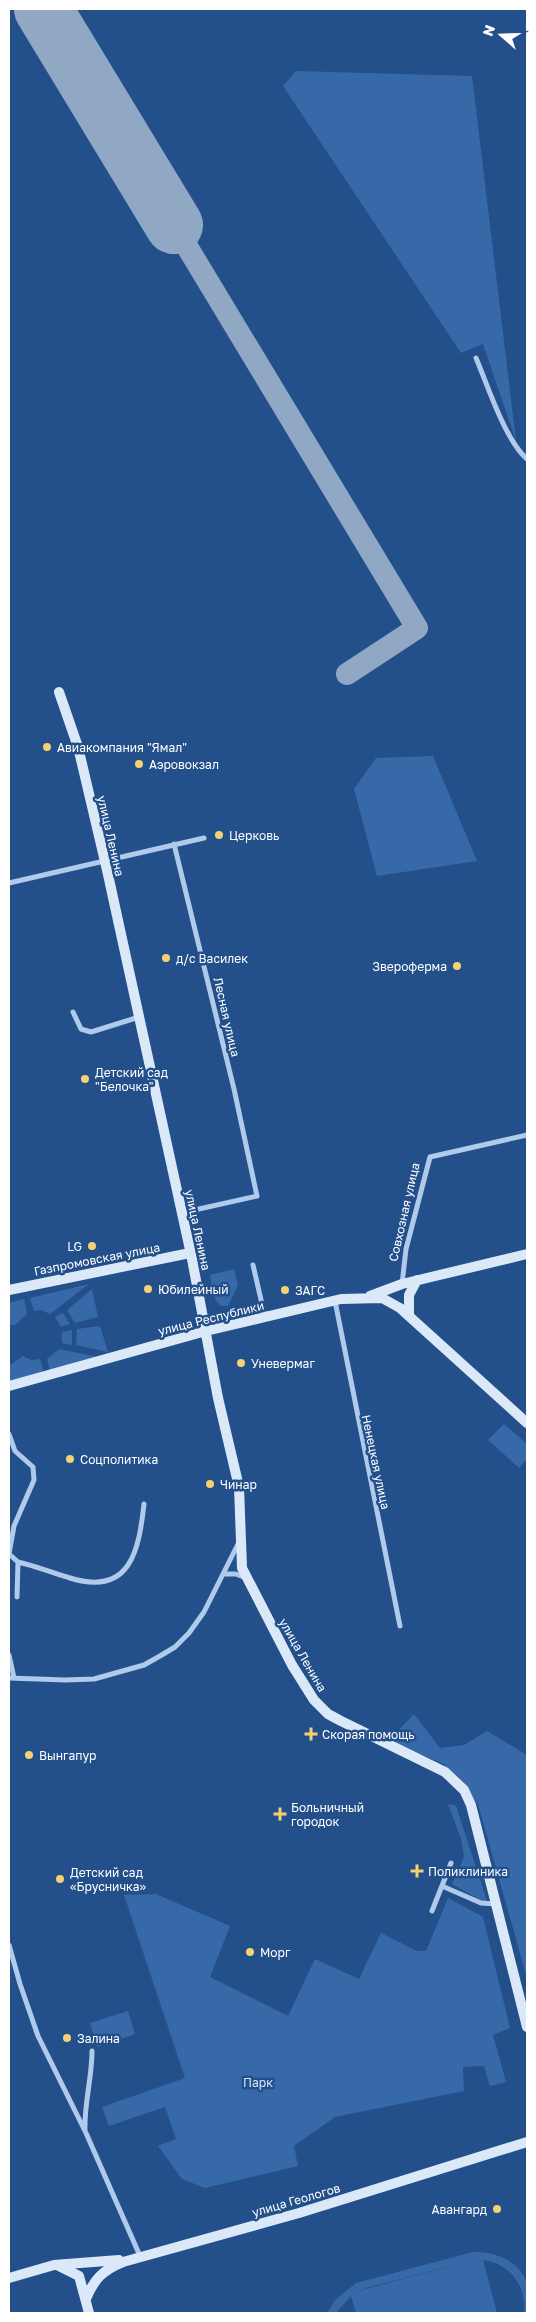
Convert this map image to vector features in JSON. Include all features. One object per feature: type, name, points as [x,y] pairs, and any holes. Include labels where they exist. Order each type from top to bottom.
[{"type":"street","points":[[476,358],[508,433],[521,454],[527,459]]},
{"type":"street","name":"улица Ленина","points":[[59,692],[78,747],[182,1213],[238,1487],[241,1523],[240,1557],[246,1578],[292,1665],[314,1700],[328,1714],[445,1772],[464,1790],[471,1805],[527,2027]]},
{"type":"street","points":[[9,883],[204,838]]},
{"type":"street","name":"Лесная улица","points":[[174,844],[234,1090],[257,1196],[182,1213]]},
{"type":"street","points":[[73,1012],[81,1029],[91,1032],[139,1017]]},
{"type":"street","name":"Совхозная улица","points":[[402,1284],[406,1250],[430,1157],[527,1134]]},
{"type":"street","name":"Газпромовская улица","points":[[9,1290],[190,1253]]},
{"type":"street","points":[[364,1298],[402,1284],[527,1254]]},
{"type":"street","points":[[253,1265],[265,1317]]},
{"type":"street","points":[[409,1316],[409,1295],[417,1280]]},
{"type":"street","name":"улица Республики","points":[[9,1386],[206,1331],[265,1317],[334,1301],[382,1298],[400,1308],[527,1423]]},
{"type":"street","name":"Ненецкая улица","points":[[334,1301],[400,1626]]},
{"type":"street","points":[[9,1434],[15,1451],[33,1467],[34,1480],[14,1526],[9,1554],[18,1562],[42,1567],[72,1579],[93,1581],[111,1579],[129,1567],[138,1546],[144,1504]]},
{"type":"street","name":"улица Ленина","points":[[12,1678],[65,1680],[94,1678],[144,1665],[175,1647],[189,1633],[204,1612],[240,1538]]},
{"type":"street","points":[[17,1597],[18,1562]]},
{"type":"street","points":[[224,1574],[236,1574],[246,1578]]},
{"type":"street","points":[[9,1655],[12,1678]]},
{"type":"street","points":[[432,1912],[451,1863]]},
{"type":"street","points":[[442,1886],[481,1903],[497,1904]]},
{"type":"street","points":[[9,1945],[38,2036],[86,2133],[137,2257],[54,2265],[9,2278]]},
{"type":"street","points":[[86,2133],[85,2117],[92,2071],[92,2051]]},
{"type":"street","name":"улица Геологов","points":[[86,2299],[100,2274],[109,2267],[137,2257],[300,2213],[527,2142]]},
{"type":"street","points":[[54,2265],[77,2274],[83,2287],[89,2313]]},
{"type":"green space","points":[[296,71],[472,76],[516,441],[483,344],[461,353],[283,86]]},
{"type":"green space","points":[[433,756],[477,861],[377,876],[354,789],[376,758]]},
{"type":"green space","points":[[234,1269],[238,1285],[228,1306],[221,1306],[214,1296],[210,1275]]},
{"type":"green space","points":[[89,1284],[50,1314],[41,1310],[34,1311],[30,1298]]},
{"type":"green space","points":[[92,1289],[98,1317],[75,1323],[67,1310]]},
{"type":"green space","points":[[24,1299],[27,1314],[15,1325],[9,1325],[9,1303]]},
{"type":"green space","points":[[63,1313],[70,1324],[61,1327],[55,1317]]},
{"type":"green space","points":[[100,1326],[108,1352],[76,1345],[77,1329]]},
{"type":"green space","points":[[72,1330],[72,1345],[62,1343],[62,1332]]},
{"type":"green space","points":[[59,1349],[102,1358],[50,1371],[47,1359]]},
{"type":"green space","points":[[23,1356],[31,1360],[40,1359],[44,1373],[9,1383],[9,1366]]},
{"type":"green space","points":[[504,1424],[527,1444],[527,1462],[525,1461],[519,1468],[488,1440]]},
{"type":"green space","points":[[414,1714],[440,1748],[464,1745],[487,1731],[527,1755],[527,1978],[478,1804],[444,1764],[388,1741]]},
{"type":"green space","points":[[448,1804],[456,1806],[488,1904],[452,1884],[464,1857],[461,1839]]},
{"type":"green space","name":"Парк","points":[[156,1894],[230,1926],[210,1977],[288,2016],[315,1959],[359,1979],[381,1933],[417,1951],[426,1951],[448,1898],[483,1917],[510,2028],[493,2035],[506,2082],[490,2086],[484,2066],[463,2067],[464,2091],[335,2117],[294,2146],[298,2166],[205,2188],[182,2179],[158,2146],[176,2139],[165,2107],[109,2126],[102,2107],[185,2078],[124,1895]]},
{"type":"green space","points":[[128,2011],[135,2034],[97,2047],[90,2023]]},
{"type":"green space","points":[[473,2252],[489,2253],[511,2262],[523,2274],[528,2289],[527,2313],[524,2313],[523,2294],[515,2278],[501,2266],[483,2260],[497,2313],[356,2313],[351,2296],[336,2313],[327,2313],[336,2299],[356,2283]],"holes":[[[474,2260],[358,2291],[366,2288]]]},
{"type":"taxiway","points":[[174,225],[417,628],[347,674]]},
{"type":"runway","points":[[43,9],[174,225]]},
{"type":"place","name":"Авиакомпания \"Ямал\"","points":[[47,747]]},
{"type":"place","name":"Аэровокзал","points":[[139,764]]},
{"type":"place","name":"Церковь","points":[[219,835]]},
{"type":"place","name":"д/с Василек","points":[[166,958]]},
{"type":"place","name":"Звероферма","points":[[457,966]]},
{"type":"place","name":"Детский сад \"Белочка\"","points":[[85,1079]]},
{"type":"place","name":"LG","points":[[92,1246]]},
{"type":"place","name":"Юбилейный","points":[[148,1289]]},
{"type":"place","name":"ЗАГС","points":[[285,1290]]},
{"type":"place","name":"Уневермаг","points":[[241,1363]]},
{"type":"place","name":"Соцполитика","points":[[70,1459]]},
{"type":"place","name":"Чинар","points":[[210,1484]]},
{"type":"place","name":"Скорая помощь","points":[[311,1734]]},
{"type":"place","name":"Вынгапур","points":[[29,1755]]},
{"type":"place","name":"Больничный городок","points":[[280,1814]]},
{"type":"place","name":"Поликлиника","points":[[417,1871]]},
{"type":"place","name":"Детский сад «Брусничка»","points":[[60,1879]]},
{"type":"place","name":"Морг","points":[[250,1952]]},
{"type":"place","name":"Залина","points":[[67,2038]]},
{"type":"place","name":"Авангард","points":[[497,2209]]}]
